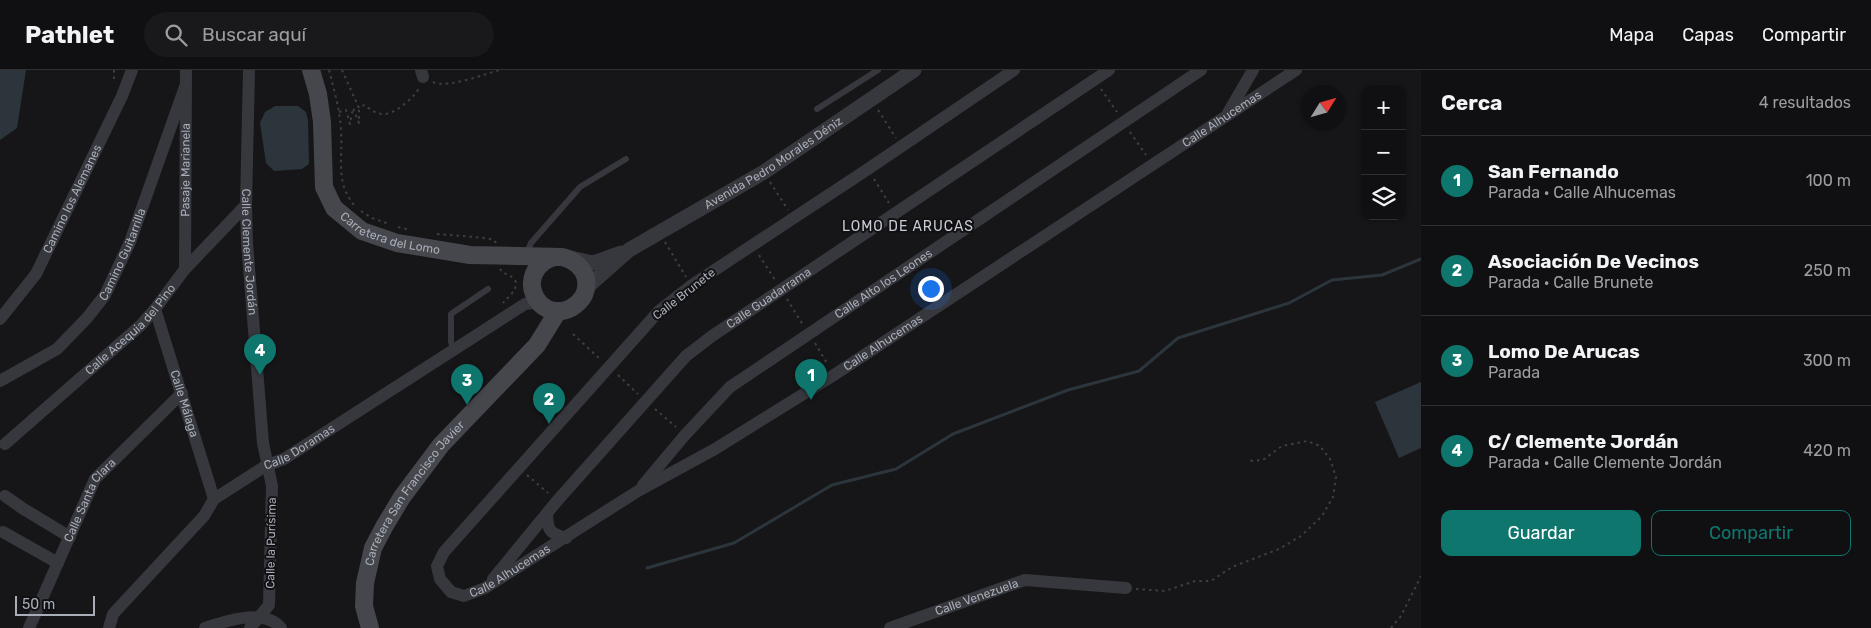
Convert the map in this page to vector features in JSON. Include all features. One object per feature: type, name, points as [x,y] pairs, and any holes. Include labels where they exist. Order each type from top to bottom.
[{"type":"main road","name":"Carretera del Lomo","points":[[311,70],[318,94],[322,122],[324,187],[334,208],[362,231],[397,242],[470,255],[558,257]]},
{"type":"main road","points":[[499,256],[522,266],[538,299],[566,310],[579,302],[586,288],[586,279],[575,261],[558,257],[546,260],[539,265],[534,272],[538,299]]},
{"type":"main road","name":"Carretera San Francisco Javier","points":[[370,628],[364,606],[364,583],[373,548],[402,497],[441,445],[529,354],[546,333],[538,299]]},
{"type":"street","name":"Camino los Alemanes","points":[[0,319],[36,274],[122,96],[132,70]]},
{"type":"street","name":"Pasaje Marianela","points":[[185,269],[186,70]]},
{"type":"street","name":"Calle Clemente Jordán","points":[[249,70],[246,206],[263,443],[267,465]]},
{"type":"street","name":"Avenida Pedro Morales Déniz","points":[[629,250],[764,172],[914,70]]},
{"type":"street","points":[[992,85],[998,70]]},
{"type":"street","name":"Calle Brunete","points":[[452,592],[440,579],[437,566],[444,552],[659,311],[692,285],[1014,70]]},
{"type":"street","name":"Calle Guadarrama","points":[[485,588],[557,501],[686,356],[712,336],[1109,70]]},
{"type":"street","name":"Calle Alto los Leones","points":[[638,490],[730,387],[1201,70]]},
{"type":"street","points":[[1226,115],[1253,70]]},
{"type":"street","name":"Calle Alhucemas","points":[[452,592],[464,596],[485,588],[566,538],[638,490],[715,449],[834,376],[1296,70]]},
{"type":"street","name":"Camino Guitarrilla","points":[[0,382],[57,349],[87,318],[105,295],[130,242],[186,84]]},
{"type":"street","name":"Calle Acequia del Pino","points":[[6,444],[141,325],[156,309],[185,269],[246,206]]},
{"type":"street","points":[[558,257],[593,263],[629,250]]},
{"type":"street","points":[[586,288],[629,250]]},
{"type":"street","name":"Calle Doramas","points":[[109,628],[113,614],[204,516],[214,498],[267,465],[284,459],[454,350],[538,299]]},
{"type":"street","name":"Calle Málaga","points":[[156,309],[214,498]]},
{"type":"street","name":"Calle Santa Clara","points":[[29,628],[95,479],[182,392]]},
{"type":"street","name":"Calle la Purísima","points":[[250,628],[269,605],[272,486],[267,465]]},
{"type":"street","points":[[5,496],[70,537]]},
{"type":"street","name":"Calle Alhucemas","points":[[546,514],[548,528],[553,534],[566,538]]},
{"type":"street","points":[[3,532],[58,563]]},
{"type":"street","name":"Calle Venezuela","points":[[890,628],[1025,580],[1126,588]]},
{"type":"street","points":[[205,628],[218,623],[258,617],[277,623],[281,628]]},
{"type":"lane","points":[[817,109],[878,70]]},
{"type":"lane","points":[[525,256],[531,243],[580,187],[626,159]]},
{"type":"lane","points":[[454,350],[450,342],[452,314],[488,289]]},
{"type":"path","points":[[329,70],[339,112],[341,176],[345,194],[356,207],[372,218],[414,231]]},
{"type":"path","points":[[339,112],[346,110],[350,124],[353,108],[359,123],[358,108],[342,70]]},
{"type":"path","points":[[358,108],[364,105],[374,112],[391,113],[402,106],[417,91],[422,73],[439,85],[458,82],[500,70]]},
{"type":"path","points":[[870,100],[901,146]]},
{"type":"path","points":[[868,169],[896,213]]},
{"type":"path","points":[[764,172],[793,218]]},
{"type":"path","points":[[659,232],[692,285]]},
{"type":"path","points":[[431,234],[494,240],[499,256],[498,268],[503,273],[510,274],[516,282],[515,290],[501,305]]},
{"type":"path","points":[[752,245],[834,376]]},
{"type":"path","points":[[573,334],[685,436]]},
{"type":"path","points":[[1126,588],[1165,591],[1195,581],[1211,580],[1232,567],[1279,549],[1302,536],[1322,516],[1333,497],[1336,478],[1330,458],[1320,446],[1307,441],[1282,446],[1263,460],[1247,461]]},
{"type":"path","points":[[519,468],[557,501]]},
{"type":"path","points":[[1391,628],[1401,616],[1421,576]]},
{"type":"shaded area","points":[[0,70],[26,70],[17,128],[0,140]]},
{"type":"shaded area","points":[[275,106],[298,106],[306,112],[308,120],[309,164],[302,169],[274,171],[266,163],[260,123],[265,112]]},
{"type":"shaded area","points":[[1421,382],[1421,448],[1399,458],[1375,402]]},
{"type":"waterway","points":[[647,568],[734,543],[832,485],[896,469],[953,434],[1068,390],[1139,371],[1178,338],[1289,303],[1332,280],[1382,275],[1421,259]]},
{"type":"place","name":"C/ Clemente Jordán","points":[[260,375]]},
{"type":"place","name":"San Fernando","points":[[811,400]]},
{"type":"place","name":"Lomo De Arucas","points":[[467,405]]},
{"type":"place","name":"Asociación De Vecinos","points":[[549,424]]},
{"type":"district","name":"LOMO DE ARUCAS","points":[[908,226]]}]
